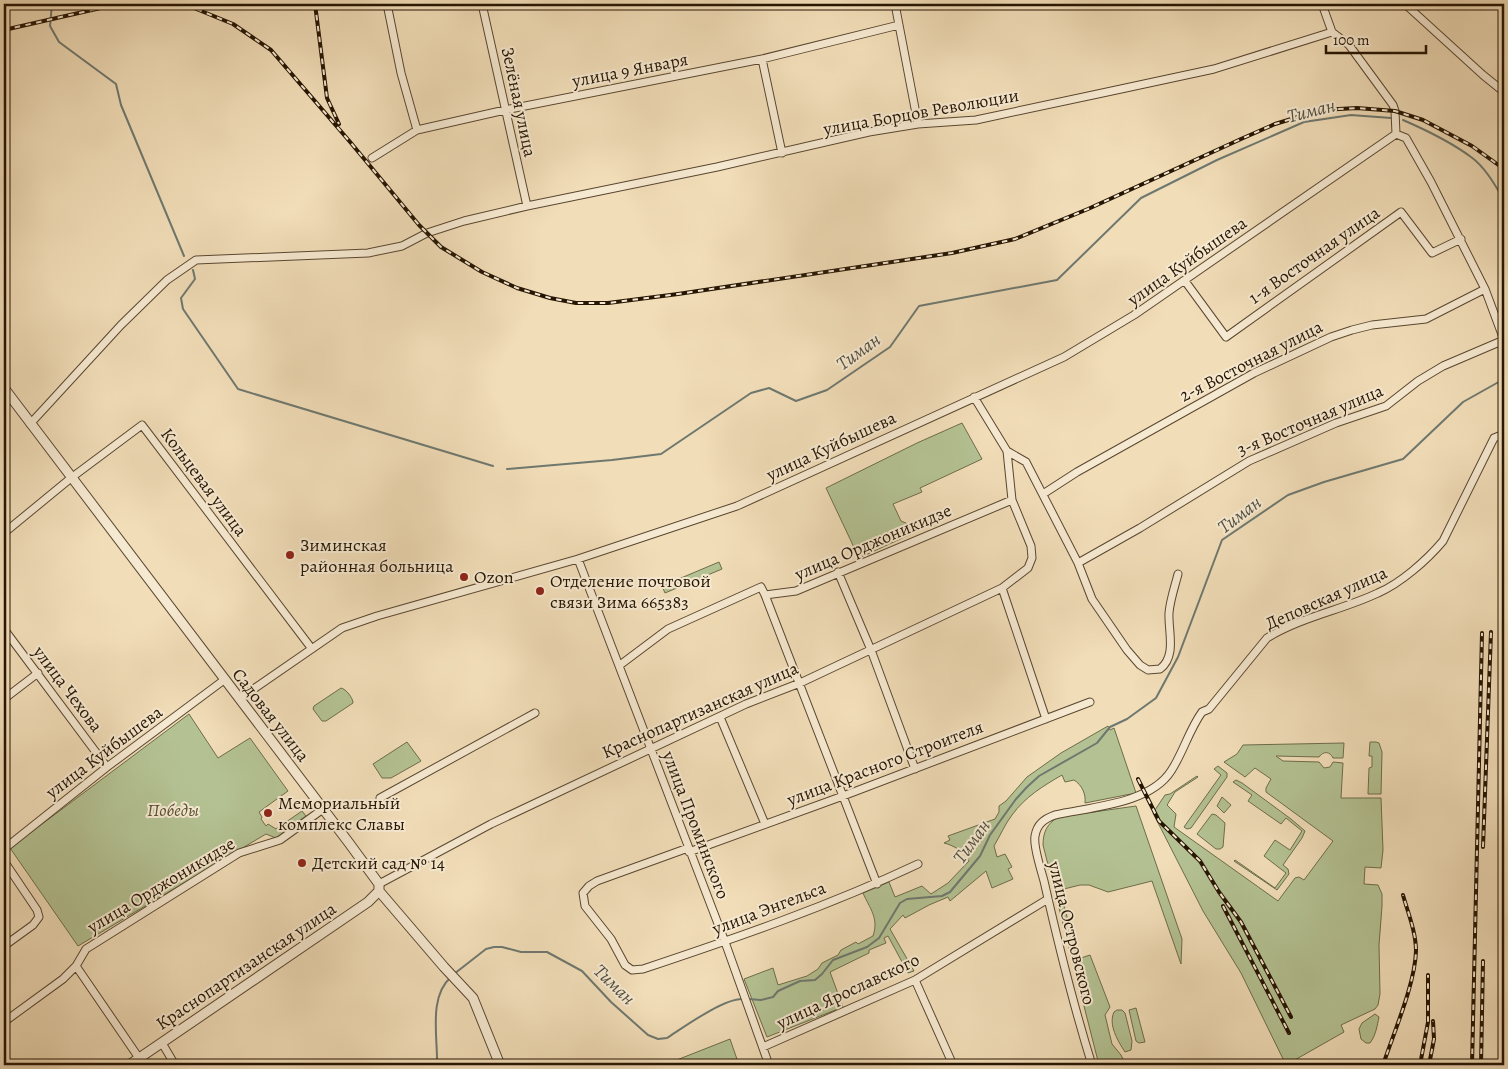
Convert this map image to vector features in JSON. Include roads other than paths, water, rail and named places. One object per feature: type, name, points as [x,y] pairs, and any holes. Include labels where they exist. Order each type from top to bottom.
[{"type":"street","points":[[387,4],[401,74],[417,130]]},
{"type":"street","name":"Зелёная улица","points":[[482,4],[526,206]]},
{"type":"street","points":[[895,4],[918,124]]},
{"type":"street","points":[[1322,4],[1332,32],[1349,45],[1393,105],[1396,134],[1406,138],[1461,239],[1485,289],[1504,340]]},
{"type":"street","points":[[1404,4],[1504,92]]},
{"type":"street","name":"улица 9 Января","points":[[372,158],[417,130],[505,110],[762,59],[899,25]]},
{"type":"street","name":"улица Борцов Революции","points":[[30,424],[121,325],[167,280],[196,260],[368,253],[402,246],[426,233],[464,221],[526,206],[620,188],[869,132],[918,124],[976,120],[1214,69],[1332,32]]},
{"type":"street","points":[[762,59],[782,153]]},
{"type":"street","name":"улица Куйбышева","points":[[239,699],[342,628],[377,616],[578,559],[737,506],[1064,357],[1134,315],[1185,281],[1396,134]]},
{"type":"street","name":"1-я Восточная улица","points":[[1185,281],[1226,337],[1401,212],[1432,253],[1461,239]]},
{"type":"street","name":"2-я Восточная улица","points":[[1044,494],[1085,467],[1254,373],[1331,337],[1372,325],[1426,319],[1485,289]]},
{"type":"street","name":"3-я Восточная улица","points":[[1078,563],[1140,528],[1249,461],[1336,423],[1386,406],[1443,366],[1504,340]]},
{"type":"street","name":"Садовая улица","points":[[4,388],[323,809],[379,887],[444,967],[473,998],[500,1065]]},
{"type":"street","points":[[974,397],[1007,451],[1012,500]]},
{"type":"street","name":"Кольцевая улица","points":[[4,533],[71,478],[142,425],[312,649]]},
{"type":"street","name":"Деповская улица","points":[[1055,814],[1128,800],[1156,787],[1171,772],[1202,712],[1209,709],[1267,638],[1325,612],[1378,594],[1402,580],[1434,552],[1443,541],[1494,438],[1504,434]]},
{"type":"street","points":[[1007,451],[1026,462],[1078,563],[1092,599],[1127,650],[1140,665],[1151,670],[1160,669],[1168,660],[1171,643],[1169,611],[1178,574]]},
{"type":"street","name":"Краснопартизанская улица","points":[[128,1065],[368,902],[379,887],[491,824],[720,716],[800,683],[1002,588],[1024,572],[1032,562],[1031,546],[1012,500]]},
{"type":"street","name":"улица Орджоникидзе","points":[[620,665],[668,629],[762,587],[765,595],[796,591],[1012,500]]},
{"type":"street","name":"улица Проминского","points":[[578,559],[620,665],[763,1047]]},
{"type":"street","points":[[838,572],[871,650],[915,769]]},
{"type":"street","points":[[1002,588],[1046,719]]},
{"type":"street","points":[[765,595],[877,884]]},
{"type":"street","name":"улица Чехова","points":[[4,629],[107,767]]},
{"type":"street","points":[[4,699],[38,673]]},
{"type":"street","name":"улица Куйбышева","points":[[4,849],[107,767],[224,680]]},
{"type":"street","name":"улица Красного Строителя","points":[[628,969],[624,966],[611,939],[585,906],[583,893],[597,881],[843,796],[1090,702]]},
{"type":"street","points":[[380,798],[535,713]]},
{"type":"street","points":[[720,716],[765,824]]},
{"type":"street","name":"улица Орджоникидзе","points":[[4,1022],[63,979],[76,966],[86,948],[239,853],[280,840],[323,809]]},
{"type":"street","name":"улица Островского","points":[[1055,814],[1040,824],[1035,840],[1076,1011],[1092,1065]]},
{"type":"street","points":[[4,861],[37,910],[38,917],[33,925],[4,946]]},
{"type":"street","name":"улица Энгельса","points":[[628,969],[643,969],[725,942],[877,884],[918,864]]},
{"type":"street","name":"улица Ярославского","points":[[763,1047],[915,980],[1048,899]]},
{"type":"street","points":[[76,966],[140,1058]]},
{"type":"street","points":[[915,980],[953,1065]]},
{"type":"street","points":[[162,1043],[175,1065]]},
{"type":"street","points":[[763,1047],[769,1065]]},
{"type":"waterway","points":[[52,4],[50,26],[59,42],[116,84],[121,105],[184,256]]},
{"type":"waterway","name":"Тиман","points":[[507,469],[661,454],[751,393],[769,388],[796,401],[827,390],[890,347],[919,306],[1057,280],[1141,198],[1217,160],[1304,122],[1351,115],[1391,118]]},
{"type":"waterway","name":"Тиман","points":[[1403,120],[1455,146],[1471,157],[1485,171],[1504,200]]},
{"type":"waterway","points":[[193,270],[195,279],[181,298],[183,309],[238,389],[493,466]]},
{"type":"waterway","name":"Тиман","points":[[748,999],[761,1000],[773,997],[778,991],[800,981],[815,980],[833,960],[867,947],[879,938],[900,903],[907,899],[942,896],[950,892],[980,856],[990,835],[1027,787],[1039,776],[1097,743],[1110,727],[1127,719],[1156,698],[1178,657],[1222,540],[1288,495],[1324,482],[1403,459],[1463,402],[1504,379]]},
{"type":"waterway","name":"Тиман","points":[[454,974],[486,949],[494,947],[521,952],[547,952],[582,971],[611,1002],[648,1035],[658,1039],[667,1038],[715,1008],[743,999]]},
{"type":"waterway","name":"Тиман","points":[[437,1065],[437,1007],[439,995],[451,977]]},
{"type":"railway","points":[[4,30],[105,7],[134,4]]},
{"type":"railway","points":[[164,4],[194,8],[233,24],[271,50],[419,225],[441,247],[482,272],[517,288],[550,298],[576,303],[608,303],[678,294],[952,253],[1015,239],[1088,209],[1275,124],[1321,110],[1357,108],[1395,111],[1423,120],[1472,146],[1504,169]]},
{"type":"railway","points":[[315,4],[327,98],[339,124]]},
{"type":"railway","points":[[1483,847],[1491,632]]},
{"type":"railway","points":[[1472,1065],[1482,633]]},
{"type":"railway","points":[[1138,779],[1159,821],[1200,861],[1219,892],[1241,922],[1291,1017]]},
{"type":"railway","points":[[1383,1065],[1408,993],[1415,964],[1415,937],[1403,895]]},
{"type":"railway","points":[[1223,906],[1289,1033]]},
{"type":"railway","points":[[1504,943],[1504,997]]},
{"type":"railway","points":[[1481,1065],[1483,961]]},
{"type":"railway","points":[[1420,1065],[1428,1022],[1428,975]]},
{"type":"railway","points":[[1501,1065],[1504,1004]]},
{"type":"railway","points":[[1429,1065],[1434,1039],[1433,1021]]},
{"type":"place","name":"Зиминская районная больница","points":[[290,555]]},
{"type":"place","name":"Ozon","points":[[464,577]]},
{"type":"place","name":"Отделение почтовой связи Зима 665383","points":[[540,591]]},
{"type":"place","name":"Мемориальный комплекс Славы","points":[[268,813]]},
{"type":"place","name":"Детский сад № 14","points":[[302,863]]},
{"type":"park label","name":"Победы","points":[[173,810]]}]
